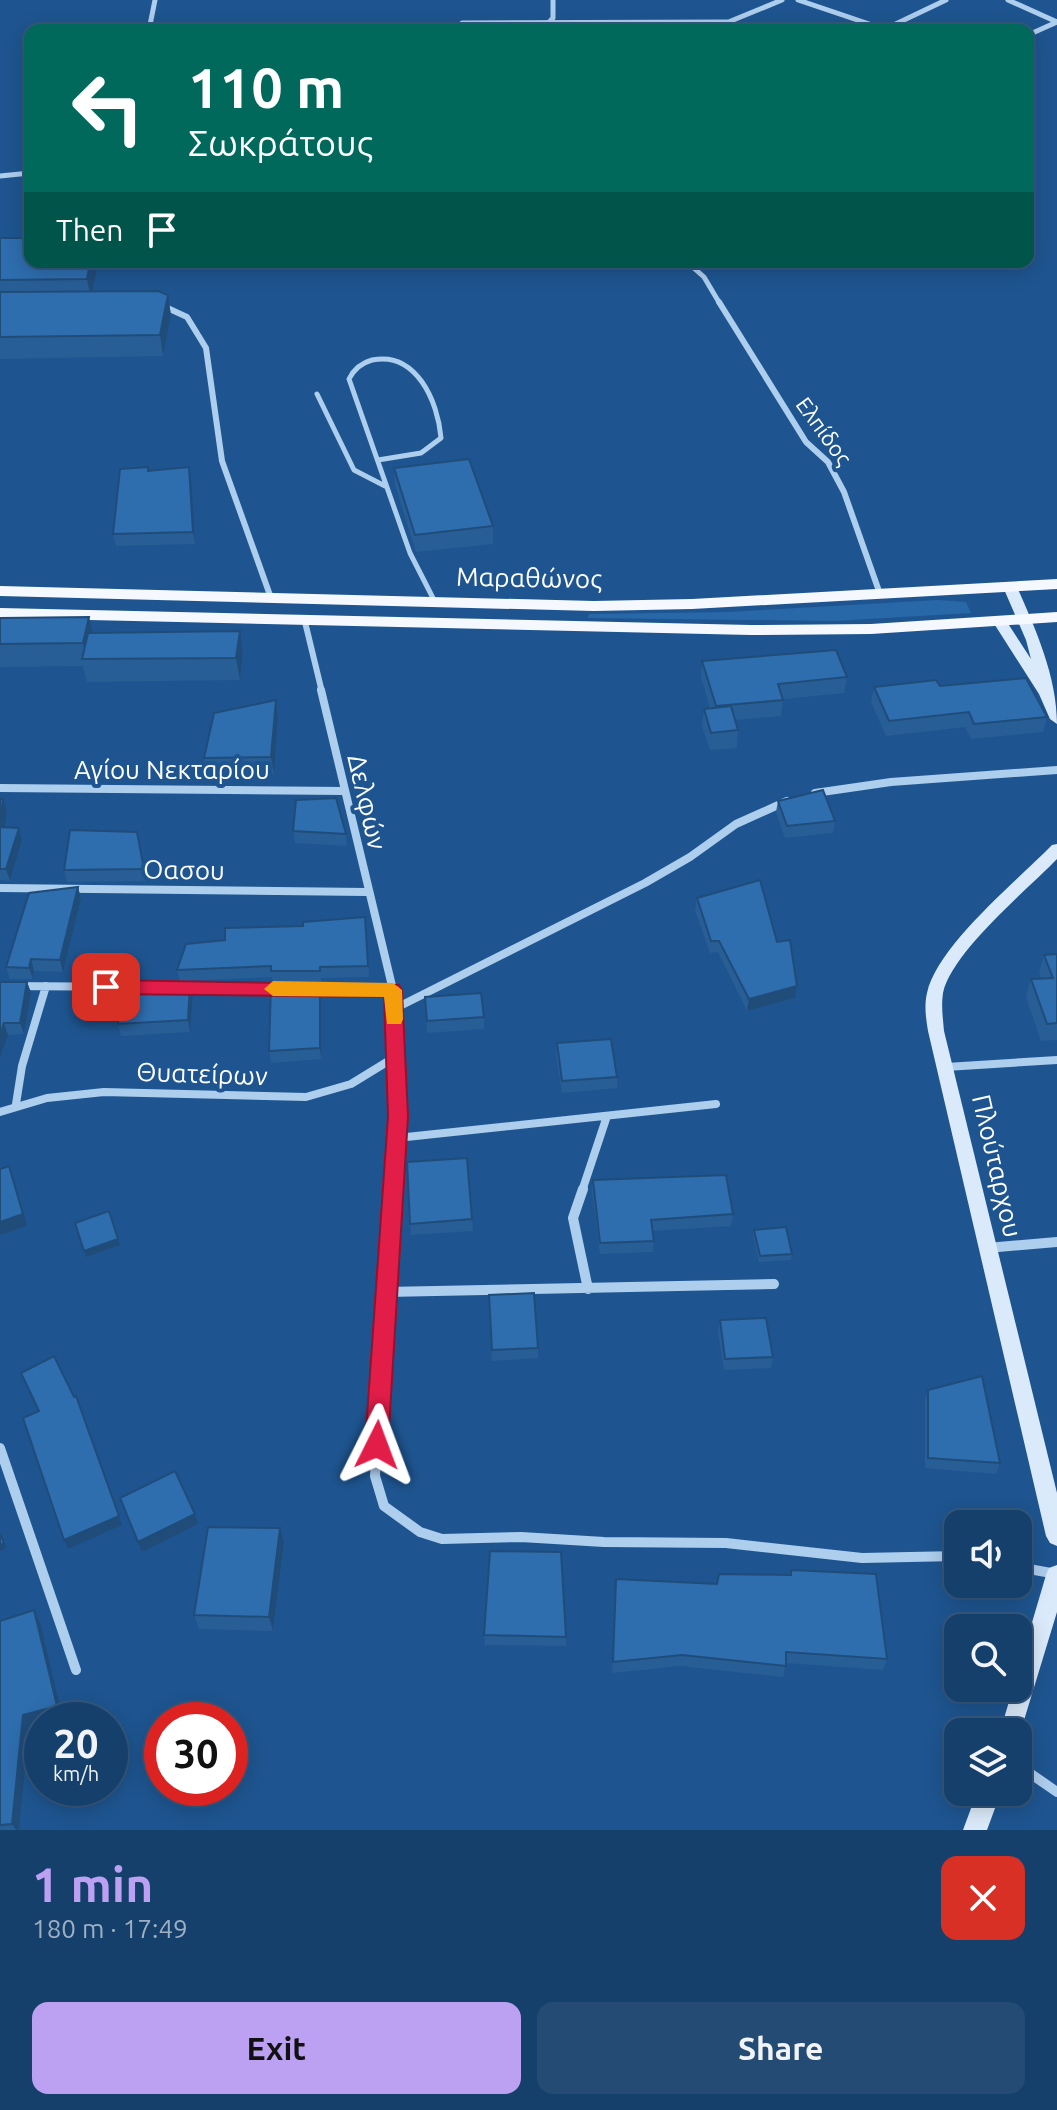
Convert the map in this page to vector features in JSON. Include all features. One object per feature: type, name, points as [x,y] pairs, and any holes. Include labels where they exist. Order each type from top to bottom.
[{"type":"main road","name":"Μαραθώνος","points":[[0,591],[642,605],[1057,584]]},
{"type":"main road","points":[[1022,613],[1057,604]]},
{"type":"main road","name":"Μαραθώνος","points":[[0,613],[751,630],[871,629],[1000,622],[1022,613],[1057,617]]},
{"type":"street","points":[[150,24],[155,0]]},
{"type":"street","points":[[549,24],[555,11],[553,0]]},
{"type":"street","points":[[722,24],[782,0]]},
{"type":"street","points":[[798,0],[866,24]]},
{"type":"street","points":[[896,24],[946,0]]},
{"type":"street","points":[[1008,0],[1057,22]]},
{"type":"street","points":[[462,23],[727,22]]},
{"type":"street","points":[[1034,32],[1057,22]]},
{"type":"street","points":[[0,176],[24,174]]},
{"type":"street","name":"Ελπίδος","points":[[694,268],[704,277],[806,442],[828,462],[844,492],[880,594]]},
{"type":"street","points":[[151,305],[173,308],[187,317],[206,348],[222,461],[271,598]]},
{"type":"street","points":[[1010,587],[1037,651],[1046,694]]},
{"type":"street","name":"Δελφών","points":[[305,622],[367,892],[393,990],[397,1138],[375,1476],[384,1506],[420,1532],[442,1539],[521,1537],[604,1542],[726,1543],[862,1558],[944,1556]]},
{"type":"street","points":[[1000,622],[1046,694],[1057,719]]},
{"type":"street","points":[[394,1009],[645,883],[690,857],[736,824],[800,796],[891,782],[1057,770]]},
{"type":"street","name":"Αγίου Νεκταρίου","points":[[0,788],[344,791]]},
{"type":"street","name":"Πλούταρχου","points":[[1057,849],[955,956],[940,979],[934,1014],[986,1248],[1057,1536]]},
{"type":"street","name":"Οασου","points":[[0,888],[367,892]]},
{"type":"street","points":[[0,986],[288,989]]},
{"type":"street","points":[[16,1104],[22,1066],[46,986]]},
{"type":"street","points":[[303,989],[393,990]]},
{"type":"street","name":"Θυατείρων","points":[[0,1112],[16,1104],[92,1093],[180,1092],[281,1099],[312,1096],[337,1090],[395,1057]]},
{"type":"street","points":[[946,1067],[1057,1060]]},
{"type":"street","points":[[397,1138],[716,1104]]},
{"type":"street","points":[[588,1289],[573,1218],[607,1116]]},
{"type":"street","points":[[986,1248],[1057,1242]]},
{"type":"street","points":[[386,1292],[774,1284]]},
{"type":"street","points":[[0,1448],[76,1670]]},
{"type":"street","points":[[1015,1718],[1057,1575],[1032,1570]]},
{"type":"street","points":[[1032,1775],[1057,1792]]},
{"type":"street","points":[[975,1830],[984,1806]]},
{"type":"lane","points":[[378,460],[417,455],[430,450],[441,438],[419,377],[406,363],[394,360],[365,362],[350,374],[385,486],[410,553],[435,602]]},
{"type":"lane","points":[[317,394],[354,470],[385,486]]},
{"type":"shaded area","points":[[938,600],[966,602],[971,613],[834,621],[588,618],[589,614],[729,612]]},
{"type":"building","points":[[0,238],[24,238],[24,268],[89,268],[87,279],[0,280]]},
{"type":"building","points":[[158,291],[168,295],[160,335],[0,337],[0,292]]},
{"type":"building","points":[[469,459],[493,526],[415,535],[394,468]]},
{"type":"building","points":[[148,467],[148,471],[189,467],[193,532],[113,534],[120,469]]},
{"type":"building","points":[[89,617],[83,643],[0,644],[0,618]]},
{"type":"building","points":[[240,631],[236,658],[82,659],[88,633]]},
{"type":"building","points":[[836,650],[847,677],[778,684],[783,700],[716,706],[702,661]]},
{"type":"building","points":[[1026,678],[1047,717],[974,724],[969,712],[889,721],[874,687],[936,680],[940,686]]},
{"type":"building","points":[[276,700],[271,757],[204,758],[214,713]]},
{"type":"building","points":[[731,706],[738,730],[711,733],[704,709]]},
{"type":"building","points":[[823,790],[835,821],[787,826],[778,801]]},
{"type":"building","points":[[336,798],[346,834],[293,831],[296,800]]},
{"type":"building","points":[[0,827],[19,828],[6,869],[0,869]]},
{"type":"building","points":[[70,830],[137,832],[144,869],[64,870]]},
{"type":"building","points":[[760,880],[777,942],[790,940],[797,986],[749,999],[719,941],[711,941],[697,898]]},
{"type":"building","points":[[78,887],[60,960],[31,959],[29,968],[6,967],[29,893]]},
{"type":"building","points":[[365,917],[368,966],[320,967],[320,971],[271,971],[271,966],[177,970],[186,944],[225,940],[225,928],[303,926],[303,922]]},
{"type":"building","points":[[1057,954],[1057,1023],[1047,1024],[1031,979],[1053,978],[1044,955]]},
{"type":"building","points":[[0,982],[27,982],[20,1023],[4,1023],[0,1035]]},
{"type":"building","points":[[172,983],[190,983],[188,1020],[118,1024],[121,989],[171,986]]},
{"type":"building","points":[[271,984],[320,985],[320,1048],[269,1051]]},
{"type":"building","points":[[481,993],[484,1017],[427,1021],[425,997]]},
{"type":"building","points":[[611,1039],[617,1077],[562,1081],[557,1043]]},
{"type":"building","points":[[467,1158],[472,1219],[410,1224],[407,1162]]},
{"type":"building","points":[[9,1166],[23,1214],[0,1222],[0,1169]]},
{"type":"building","points":[[726,1175],[733,1214],[651,1220],[654,1241],[600,1243],[593,1180]]},
{"type":"building","points":[[109,1211],[118,1239],[84,1251],[75,1223]]},
{"type":"building","points":[[786,1227],[792,1254],[760,1256],[754,1230]]},
{"type":"building","points":[[534,1293],[538,1348],[492,1350],[489,1295]]},
{"type":"building","points":[[766,1318],[773,1357],[725,1359],[720,1320]]},
{"type":"building","points":[[54,1356],[76,1396],[119,1516],[64,1540],[23,1418],[39,1411],[21,1373]]},
{"type":"building","points":[[982,1376],[1000,1463],[928,1458],[928,1390]]},
{"type":"building","points":[[175,1471],[195,1514],[138,1542],[120,1498]]},
{"type":"building","points":[[208,1527],[280,1528],[269,1617],[194,1615]]},
{"type":"building","points":[[490,1551],[561,1552],[566,1637],[484,1635]]},
{"type":"building","points":[[791,1570],[876,1574],[887,1659],[786,1652],[786,1666],[682,1655],[613,1662],[616,1579],[717,1584],[719,1574],[791,1575]]},
{"type":"building","points":[[34,1610],[56,1702],[24,1702],[12,1824],[0,1825],[0,1621]]},
{"type":"slow traffic","points":[[273,989],[393,990],[394,1019]]},
{"type":"route","points":[[106,987],[393,990],[398,1116],[377,1445]]}]
